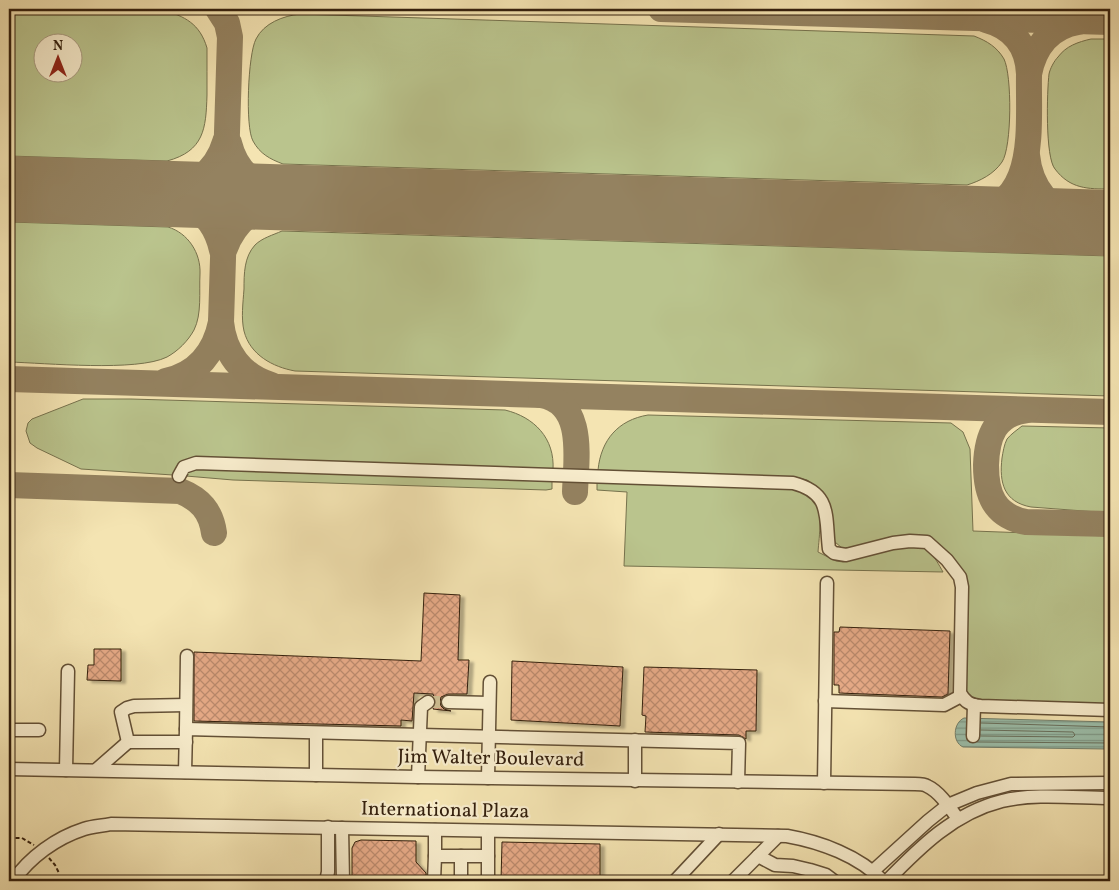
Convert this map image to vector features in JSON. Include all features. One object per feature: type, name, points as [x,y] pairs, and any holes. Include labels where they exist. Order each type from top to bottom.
[{"type":"street","points":[[179,476],[184,467],[196,463],[793,483],[805,486],[816,494],[826,509],[829,549],[834,553],[846,554],[892,543],[927,542],[947,560],[960,577],[962,587],[960,693],[963,700],[974,705],[1110,710]]},
{"type":"street","points":[[824,783],[827,584]]},
{"type":"street","points":[[185,772],[187,656]]},
{"type":"street","points":[[66,770],[68,671]]},
{"type":"street","points":[[488,778],[490,682]]},
{"type":"street","points":[[825,701],[944,705],[961,696]]},
{"type":"street","points":[[418,777],[421,707],[428,702]]},
{"type":"street","points":[[448,702],[489,703]]},
{"type":"street","points":[[128,742],[121,712],[127,708],[134,706],[186,705]]},
{"type":"street","points":[[974,705],[974,736]]},
{"type":"street","points":[[9,730],[39,730]]},
{"type":"street","points":[[316,732],[316,775]]},
{"type":"street","points":[[96,770],[128,742],[186,735],[316,732],[739,742],[738,782]]},
{"type":"street","points":[[635,740],[635,780]]},
{"type":"street","name":"Jim Walter Boulevard","points":[[9,769],[915,784],[927,785],[948,805],[958,818]]},
{"type":"street","points":[[873,871],[948,805],[977,793],[1011,784],[1110,782]]},
{"type":"street","points":[[887,881],[918,850],[958,818],[1003,801],[1035,798],[1110,798]]},
{"type":"street","name":"International Plaza","points":[[13,881],[25,866],[59,840],[85,829],[111,824],[778,836],[804,839],[828,847],[850,857],[873,871],[883,881]]},
{"type":"street","points":[[326,881],[328,872],[328,828]]},
{"type":"street","points":[[342,828],[342,881]]},
{"type":"street","points":[[434,881],[435,830]]},
{"type":"street","points":[[488,831],[488,881]]},
{"type":"street","points":[[675,881],[719,834]]},
{"type":"street","points":[[733,881],[778,836]]},
{"type":"street","points":[[435,856],[488,856]]},
{"type":"street","points":[[461,856],[461,881]]},
{"type":"street","points":[[758,856],[774,865],[793,866],[826,875],[834,881]]},
{"type":"path","points":[[9,838],[22,838],[34,845]]},
{"type":"path","points":[[47,857],[56,865],[59,872]]},
{"type":"green space","points":[[9,9],[162,10],[184,18],[196,27],[207,48],[207,95],[204,128],[196,145],[179,157],[167,161],[9,156]]},
{"type":"green space","points":[[300,14],[974,36],[998,51],[1007,67],[1010,95],[1008,142],[999,166],[986,176],[967,185],[283,164],[262,153],[253,141],[248,107],[249,74],[253,47],[259,33],[275,21],[287,16]]},
{"type":"green space","points":[[1091,39],[1110,39],[1110,189],[1087,188],[1067,181],[1055,169],[1048,138],[1047,108],[1050,70],[1061,53],[1077,43]]},
{"type":"green space","points":[[9,222],[168,227],[182,234],[196,251],[200,266],[199,310],[197,324],[192,334],[175,352],[153,362],[113,365],[67,365],[9,362]]},
{"type":"green space","points":[[282,231],[1110,256],[1110,396],[295,371],[271,363],[257,353],[247,339],[243,321],[245,272],[251,250],[258,243]]},
{"type":"green space","points":[[83,399],[505,410],[525,418],[541,431],[550,448],[553,470],[194,458],[180,463],[173,475],[81,469],[37,448],[30,443],[26,431],[28,423],[32,419]]},
{"type":"green space","points":[[648,415],[951,423],[963,432],[970,449],[973,531],[1110,536],[1110,705],[977,701],[971,699],[965,691],[958,566],[935,541],[926,536],[911,536],[846,549],[842,548],[835,542],[817,487],[807,480],[795,477],[598,470],[603,449],[613,433],[628,421]]},
{"type":"green space","points":[[1022,426],[1110,428],[1110,513],[1031,507],[1015,501],[1009,496],[1001,476],[1004,446],[1007,439]]},
{"type":"green space","points":[[194,469],[552,480],[552,489],[233,480],[186,476],[188,471]]},
{"type":"green space","points":[[597,481],[798,489],[812,497],[818,508],[820,523],[818,552],[836,561],[843,562],[886,550],[920,547],[930,552],[943,572],[624,566],[627,492],[597,490]]},
{"type":"water","points":[[964,718],[1110,722],[1110,747],[1106,749],[963,747],[959,745],[955,732],[960,720]]},
{"type":"building","points":[[424,593],[460,595],[458,660],[469,660],[467,694],[448,694],[441,697],[441,706],[451,711],[433,709],[436,702],[433,694],[414,693],[412,721],[401,720],[401,726],[194,721],[194,652],[421,661]]},
{"type":"building","points":[[840,627],[950,631],[948,694],[942,697],[839,693],[839,685],[834,685],[834,632],[839,632]]},
{"type":"building","points":[[94,649],[121,649],[121,681],[87,680],[88,665],[94,665]]},
{"type":"building","points":[[512,661],[623,667],[620,726],[511,720]]},
{"type":"building","points":[[644,667],[757,670],[756,731],[746,731],[746,739],[739,735],[645,732],[646,716],[642,715]]},
{"type":"building","points":[[361,840],[416,841],[416,862],[426,873],[426,881],[352,881],[352,848],[355,842]]},
{"type":"building","points":[[502,842],[600,844],[600,881],[501,881]]},
{"type":"taxiway","points":[[218,9],[227,23],[230,37],[221,322],[226,343],[236,361],[251,376],[271,385]]},
{"type":"taxiway","points":[[661,9],[1110,22]]},
{"type":"taxiway","points":[[869,213],[958,216],[985,211],[1004,201],[1016,185],[1024,166],[1028,144],[1028,64],[1022,47],[1011,33],[996,23],[986,20]]},
{"type":"taxiway","points":[[1029,74],[1031,65],[1044,40],[1059,29],[1078,22]]},
{"type":"taxiway","points":[[157,191],[180,188],[200,178],[215,163],[225,142]]},
{"type":"taxiway","points":[[229,143],[238,165],[253,181],[272,191],[295,196]]},
{"type":"taxiway","points":[[1027,155],[1032,178],[1037,188],[1051,205],[1071,216],[1085,220],[1110,221]]},
{"type":"taxiway","points":[[69,193],[174,199],[199,210],[209,220],[217,233],[222,250]]},
{"type":"taxiway","points":[[225,248],[229,238],[248,215],[257,209],[275,202],[286,200],[380,203]]},
{"type":"taxiway","points":[[166,381],[187,373],[203,360],[214,343],[221,322]]},
{"type":"taxiway","points":[[9,379],[1110,412]]},
{"type":"taxiway","points":[[541,395],[555,400],[565,409],[572,421],[577,449],[575,492]]},
{"type":"taxiway","points":[[1027,410],[1016,412],[1000,422],[995,428],[988,445],[986,476],[990,494],[999,509],[1006,515],[1026,522],[1110,524]]},
{"type":"taxiway","points":[[9,485],[180,491],[199,502],[210,518],[214,533]]},
{"type":"runway","points":[[9,189],[1110,223]]},
{"type":"tunnel","points":[[428,702],[448,702]]}]
